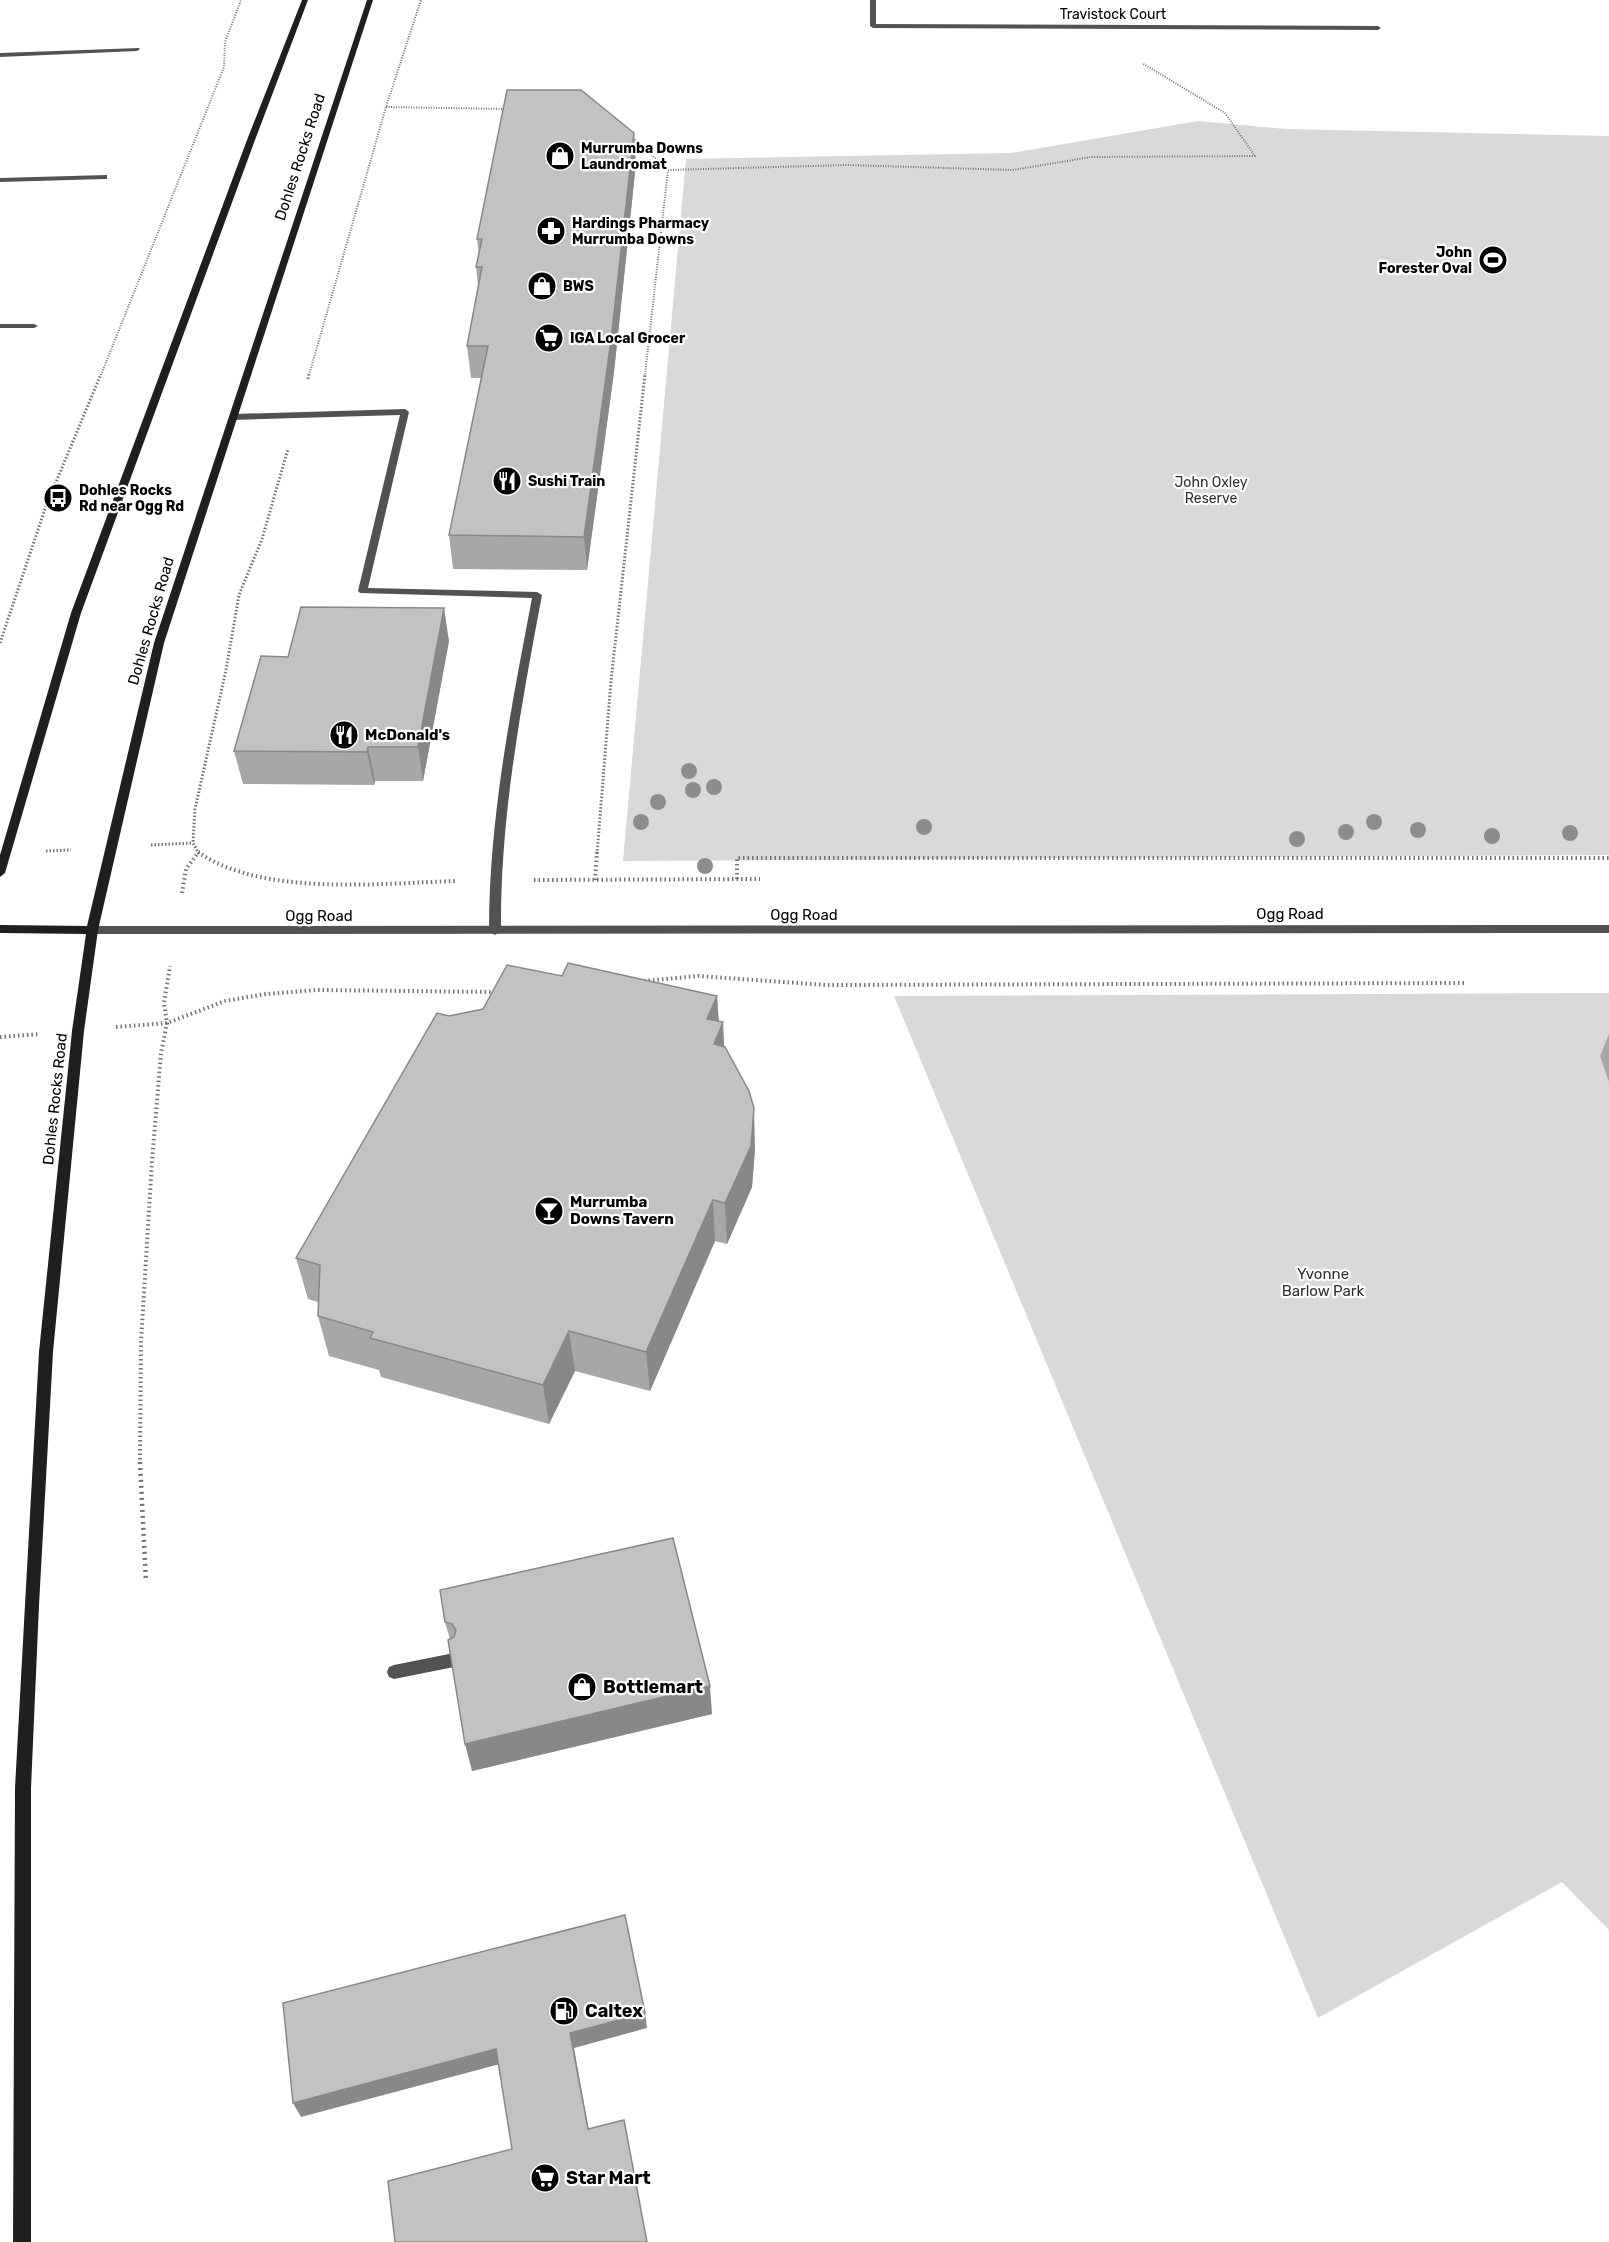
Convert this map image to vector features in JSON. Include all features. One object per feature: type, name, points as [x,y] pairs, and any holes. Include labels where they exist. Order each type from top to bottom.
[{"type":"main road","points":[[0,873],[76,613],[305,0]]},
{"type":"main road","name":"Dohles Rocks Road","points":[[22,2242],[23,1788],[33,1593],[46,1352],[78,1031],[92,930],[159,643],[370,0]]},
{"type":"main road","name":"Ogg Road","points":[[0,929],[92,930]]},
{"type":"street","name":"Travistock Court","points":[[873,0],[873,26],[1378,28]]},
{"type":"street","points":[[0,55],[137,49]]},
{"type":"street","points":[[0,180],[104,177]]},
{"type":"street","points":[[0,326],[34,326]]},
{"type":"street","points":[[233,417],[405,412],[363,591],[537,595],[502,788],[493,880],[495,931]]},
{"type":"street","name":"Ogg Road","points":[[92,930],[1609,929]]},
{"type":"street","points":[[394,1672],[454,1660]]},
{"type":"path","points":[[0,643],[46,506],[136,291],[224,67],[225,42],[241,0]]},
{"type":"path","points":[[627,132],[668,170],[847,165],[1013,170],[1091,157],[1255,156],[1225,113],[1137,61]]},
{"type":"path","points":[[386,107],[517,109]]},
{"type":"path","points":[[595,880],[613,669],[668,170]]},
{"type":"path","points":[[146,1582],[140,1483],[141,1342],[161,1053],[167,1023],[164,1003],[186,869],[198,853],[229,869],[259,878],[335,885],[493,880],[760,879]]},
{"type":"path","points":[[737,879],[737,858],[1609,858]]},
{"type":"path","points":[[640,982],[698,976],[826,985],[1465,982]]},
{"type":"path","points":[[167,1023],[225,1001],[266,994],[317,990],[501,993]]},
{"type":"green space","name":"John Oxley Reserve","points":[[1198,121],[1286,129],[1609,136],[1609,855],[623,861],[686,159],[1011,153]]},
{"type":"green space","name":"Yvonne Barlow Park","points":[[1609,993],[1609,1930],[1562,1882],[1318,2018],[894,996]]},
{"type":"building","points":[[507,90],[581,90],[634,133],[611,340],[584,537],[449,535],[488,346],[467,346],[482,267],[476,267],[482,239],[477,239]]},
{"type":"building","name":"McDonald's","points":[[301,607],[444,608],[418,747],[368,747],[367,752],[234,751],[261,656],[288,657]]},
{"type":"building","name":"Murrumba Downs Tavern","points":[[568,963],[717,996],[707,1019],[723,1022],[714,1044],[725,1047],[749,1091],[754,1108],[751,1146],[725,1203],[713,1200],[646,1352],[569,1331],[543,1385],[370,1338],[373,1332],[318,1316],[320,1265],[296,1258],[437,1013],[449,1016],[483,1009],[507,965],[562,976]]},
{"type":"building","name":"Bottlemart","points":[[673,1538],[710,1686],[465,1744],[448,1640],[454,1637],[456,1630],[452,1624],[445,1622],[440,1590]]},
{"type":"building","points":[[625,1915],[645,2013],[570,2033],[588,2129],[624,2120],[647,2242],[395,2242],[388,2181],[512,2149],[496,2049],[293,2103],[283,2003]]},
{"type":"place","name":"Murrumba Downs Laundromat","points":[[560,156]]},
{"type":"place","name":"Hardings Pharmacy Murrumba Downs","points":[[551,231]]},
{"type":"place","name":"John Forester Oval","points":[[1493,260]]},
{"type":"place","name":"BWS","points":[[542,286]]},
{"type":"place","name":"IGA Local Grocer","points":[[549,338]]},
{"type":"place","name":"Sushi Train","points":[[507,481]]},
{"type":"place","name":"Dohles Rocks Rd near Ogg Rd","points":[[58,498]]},
{"type":"place","name":"McDonald's","points":[[344,735]]},
{"type":"place","name":"Murrumba Downs Tavern","points":[[549,1211]]},
{"type":"place","name":"Bottlemart","points":[[582,1687]]},
{"type":"place","name":"Caltex","points":[[564,2011]]},
{"type":"place","name":"Star Mart","points":[[545,2178]]}]
